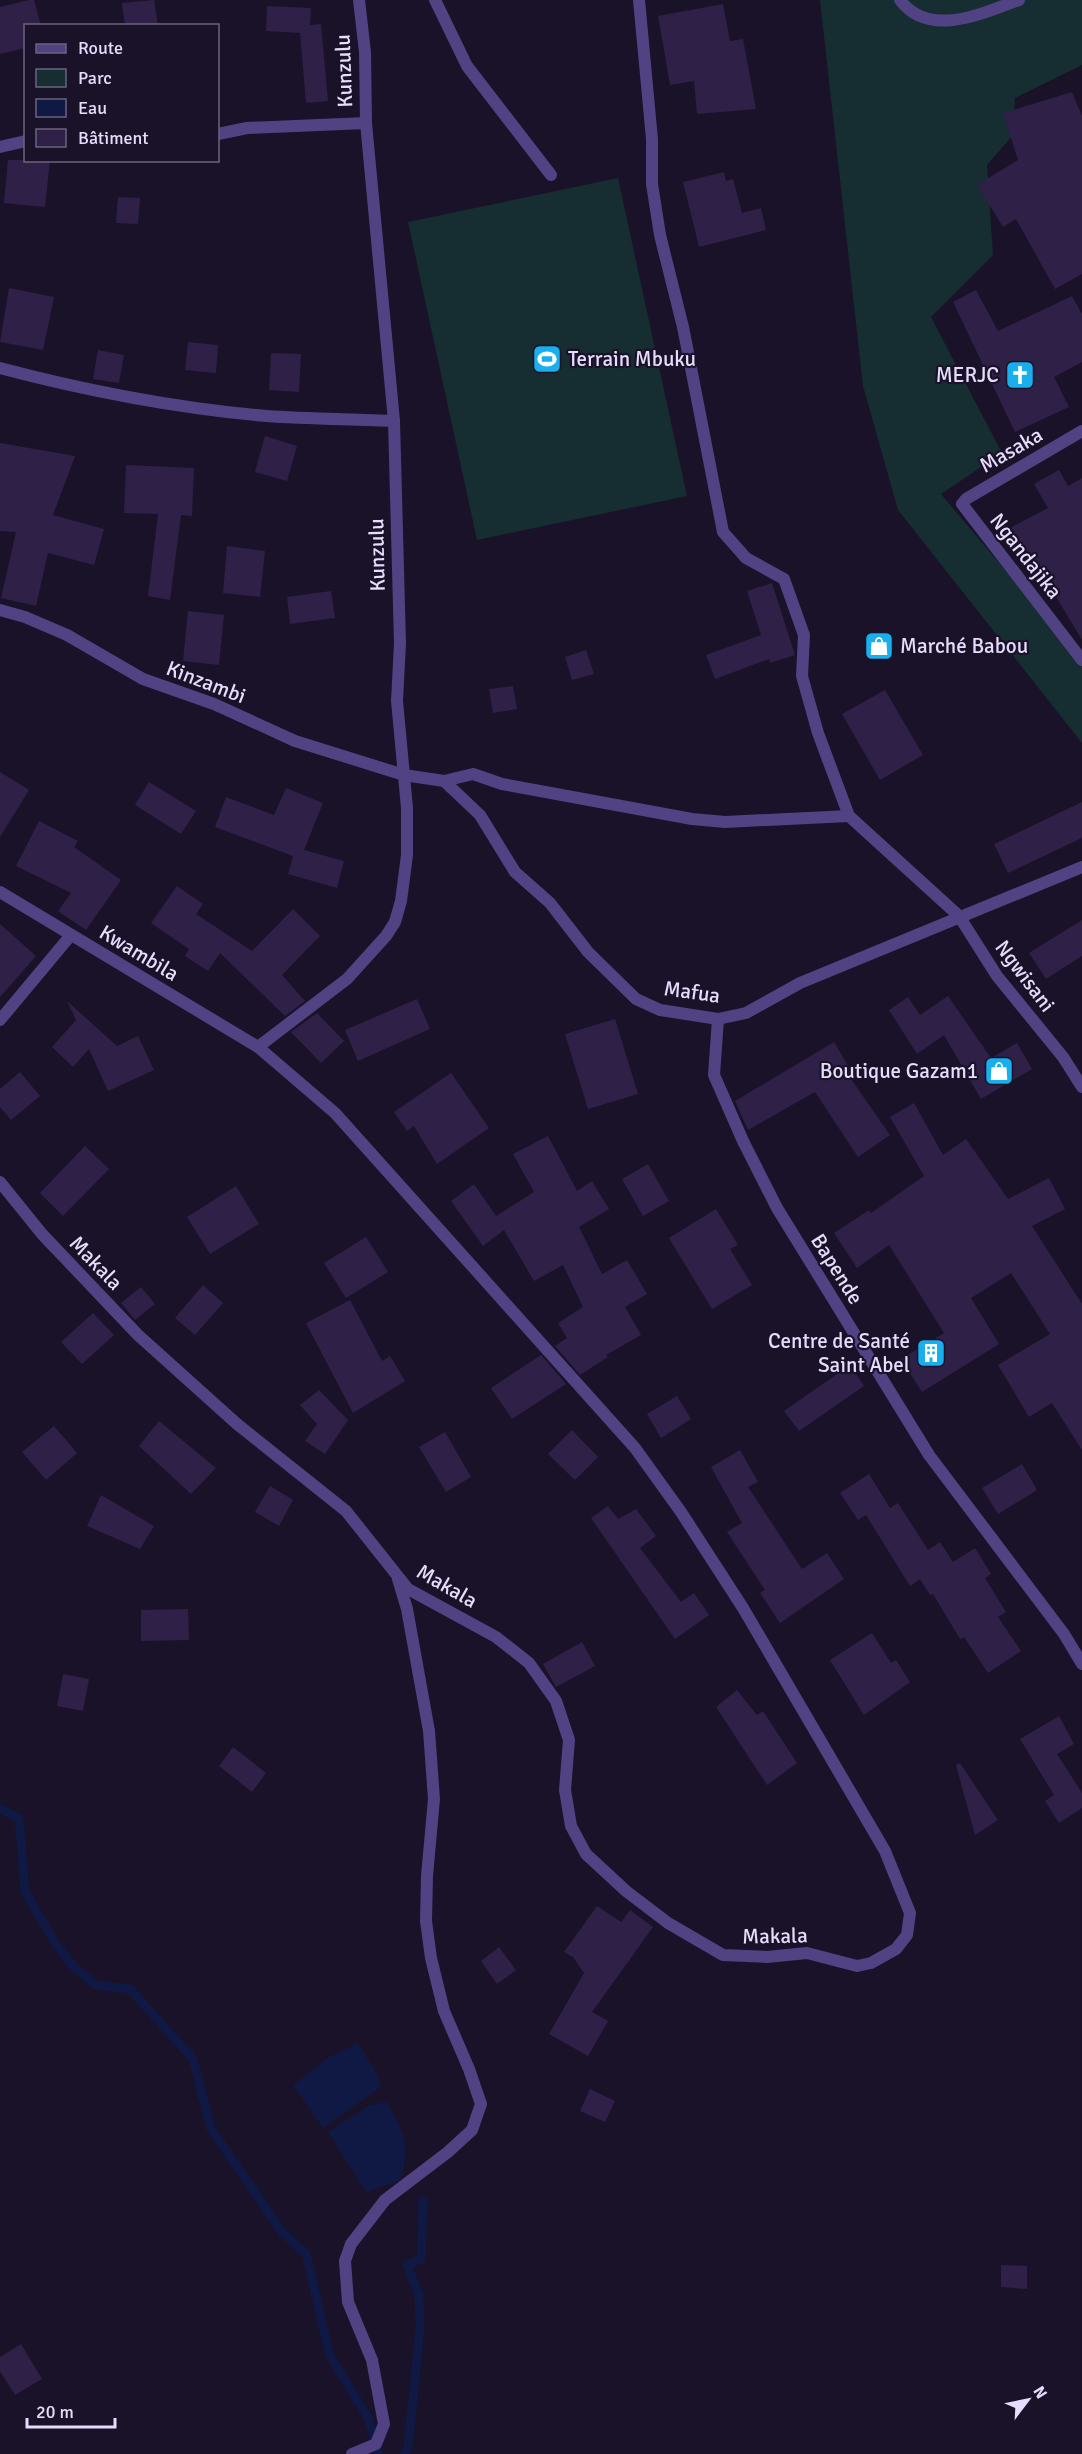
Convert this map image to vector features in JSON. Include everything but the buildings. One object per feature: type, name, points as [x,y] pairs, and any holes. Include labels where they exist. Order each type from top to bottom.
[{"type":"street","name":"Kunzulu","points":[[258,1047],[347,979],[386,936],[395,922],[402,901],[407,855],[404,775],[397,701],[400,643],[394,421],[366,123],[365,52],[359,0]]},
{"type":"street","points":[[435,0],[467,66],[551,175]]},
{"type":"street","points":[[404,775],[444,781],[473,774],[502,784],[692,819],[724,822],[849,816],[818,733],[802,676],[804,635],[784,579],[746,558],[723,532],[683,327],[658,225],[652,184],[652,139],[639,0]]},
{"type":"street","points":[[900,0],[914,14],[938,21],[966,19],[1019,0]]},
{"type":"street","points":[[219,134],[247,128],[366,123]]},
{"type":"street","points":[[0,147],[24,141]]},
{"type":"street","points":[[0,368],[77,388],[179,406],[267,416],[394,421]]},
{"type":"street","name":"Masaka","points":[[962,504],[966,499],[1082,431]]},
{"type":"street","name":"Ngandajika","points":[[962,504],[1082,660]]},
{"type":"street","name":"Kinzambi","points":[[0,610],[25,617],[67,635],[143,679],[214,704],[295,741],[352,761],[404,775]]},
{"type":"street","name":"Mafua","points":[[444,781],[480,815],[515,872],[550,903],[580,943],[636,999],[660,1010],[718,1019],[746,1013],[800,983],[958,916],[1082,867]]},
{"type":"street","name":"Ngwisani","points":[[849,816],[958,916],[996,976],[1063,1056],[1082,1087]]},
{"type":"street","name":"Kwambila","points":[[0,892],[258,1047]]},
{"type":"street","points":[[0,1020],[71,935]]},
{"type":"street","name":"Bapende","points":[[718,1019],[714,1075],[743,1141],[777,1208],[929,1455],[1064,1634],[1082,1664]]},
{"type":"street","name":"Makala","points":[[0,1182],[42,1234],[138,1335],[237,1424],[346,1511],[398,1579],[421,1597],[496,1637],[530,1663],[556,1701],[569,1740],[566,1790],[571,1826],[586,1854],[668,1923],[723,1955],[766,1957],[807,1953],[857,1966],[871,1963],[896,1949],[908,1935],[910,1912],[885,1851],[743,1608],[681,1512],[635,1448],[335,1113],[258,1047]]},
{"type":"street","points":[[352,2454],[376,2444],[384,2424],[372,2360],[348,2302],[345,2261],[351,2244],[385,2200],[448,2152],[472,2130],[481,2104],[470,2069],[444,2012],[431,1958],[426,1921],[427,1876],[434,1799],[429,1731],[407,1609],[398,1579]]},
{"type":"green space","points":[[820,0],[1082,0],[1082,65],[1015,98],[1013,135],[987,165],[993,255],[931,317],[1002,453],[941,494],[1082,661],[1082,743],[898,510],[863,386]]},
{"type":"green space","name":"Terrain Mbuku","points":[[618,178],[687,496],[477,540],[408,222]]},
{"type":"water","points":[[358,2043],[377,2074],[381,2087],[323,2128],[293,2085],[329,2057]]},
{"type":"water","points":[[387,2102],[398,2122],[404,2140],[403,2169],[400,2181],[366,2192],[328,2132],[370,2105]]},
{"type":"waterway","points":[[0,1809],[19,1818],[25,1891],[55,1943],[74,1967],[96,1985],[130,1989],[193,2059],[211,2129],[283,2233],[306,2254],[330,2356],[369,2419],[378,2454]]},
{"type":"waterway","points":[[404,2454],[408,2448],[420,2329],[419,2295],[407,2265],[421,2259],[423,2201]]},
{"type":"place","name":"Terrain Mbuku","points":[[547,359]]},
{"type":"place","name":"MERJC","points":[[1020,375]]},
{"type":"place","name":"Marché Babou","points":[[879,646]]},
{"type":"place","name":"Boutique Gazam1","points":[[999,1071]]},
{"type":"place","name":"Centre de Santé Saint Abel","points":[[931,1353]]}]
